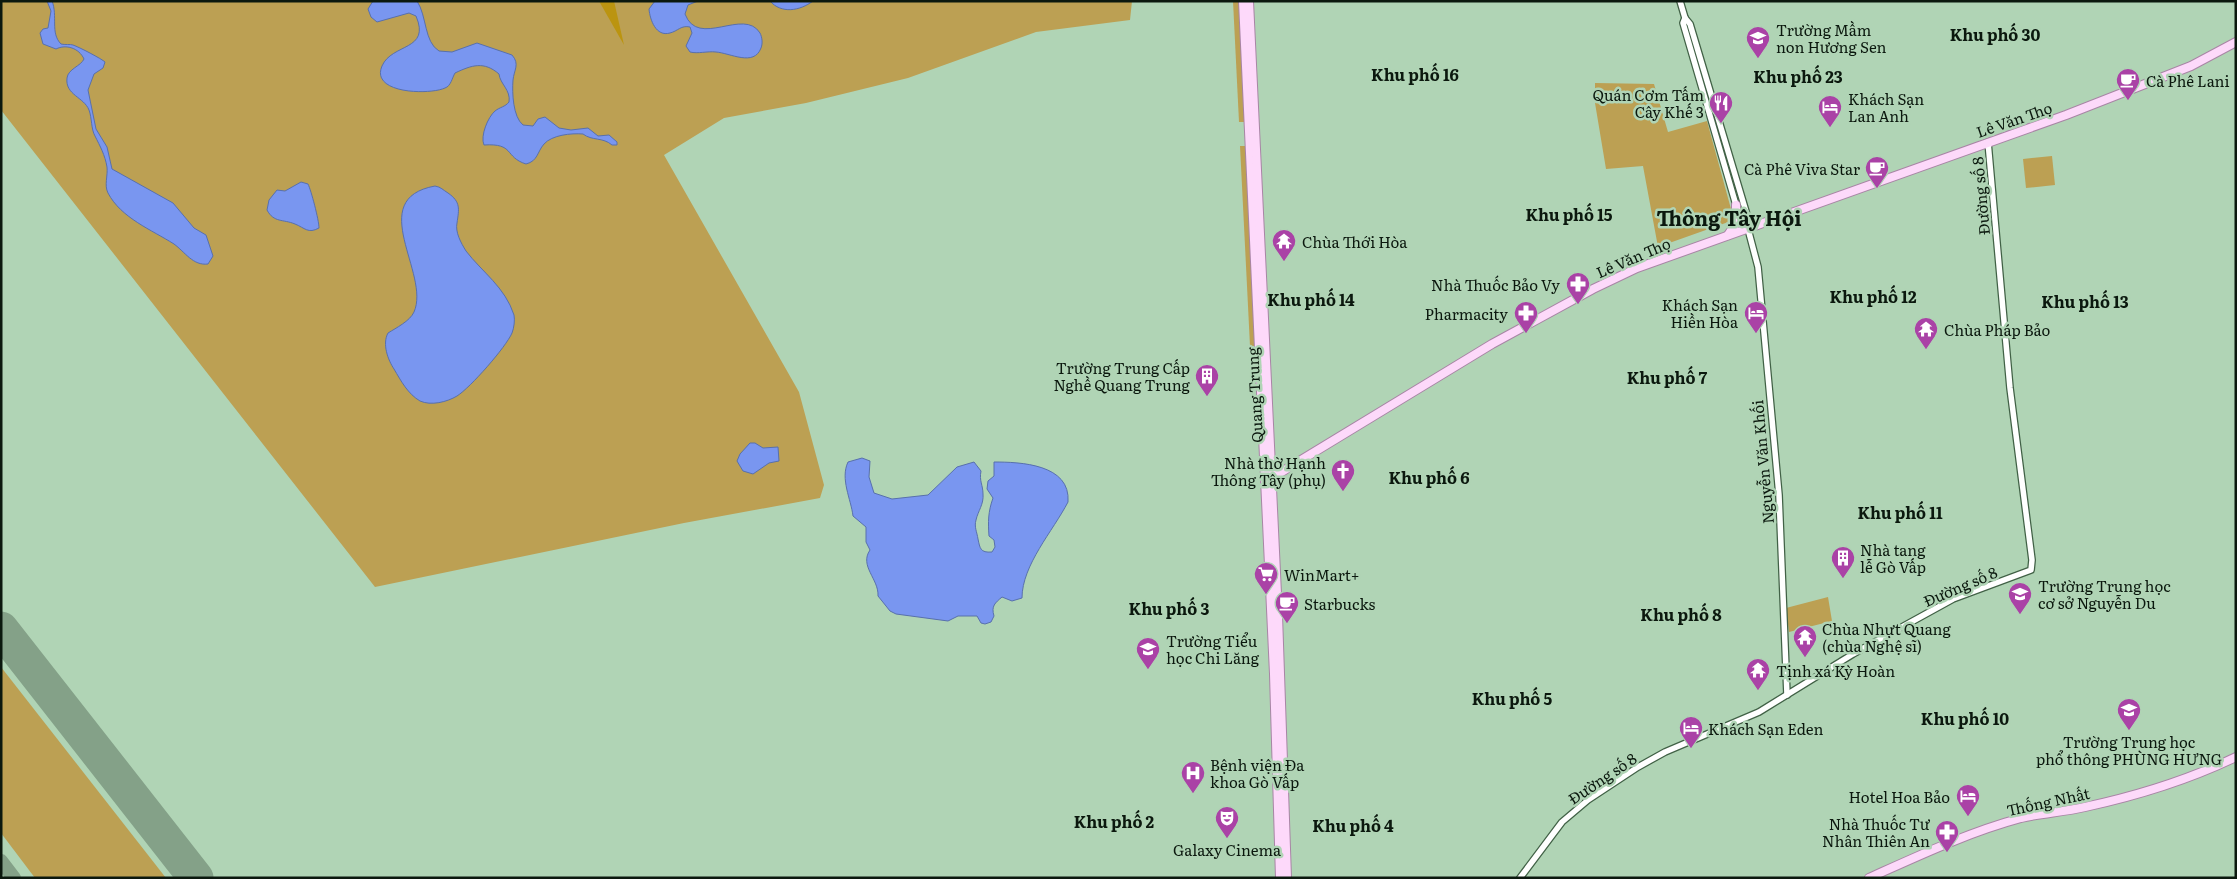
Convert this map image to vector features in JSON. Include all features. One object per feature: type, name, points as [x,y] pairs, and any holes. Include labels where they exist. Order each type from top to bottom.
[{"type":"main road","name":"Quang Trung","points":[[1243,1],[1252,130],[1278,674],[1283,814],[1283,859],[1280,878]]},
{"type":"main road","name":"Quang Trung","points":[[1250,1],[1252,130]]},
{"type":"main road","name":"Lê Văn Thọ","points":[[1268,481],[1477,353],[1593,288],[1637,268],[2066,115],[2182,69],[2236,42]]},
{"type":"main road","points":[[1728,235],[1736,223],[1736,205]]},
{"type":"main road","name":"Thống Nhất","points":[[1869,878],[2007,823],[2026,817],[2083,808],[2138,794],[2207,770],[2236,757]]},
{"type":"main road","name":"Quang Trung","points":[[1283,859],[1287,878]]},
{"type":"street","name":"Nguyễn Văn Khối","points":[[1680,1],[1685,18],[1690,24],[1731,158],[1747,216],[1748,229],[1758,268],[1779,496],[1787,695]]},
{"type":"street","name":"Nguyễn Văn Khối","points":[[1685,18],[1683,23],[1736,205],[1740,217],[1748,229]]},
{"type":"street","name":"Đường số 8","points":[[1520,878],[1559,826],[1588,800],[1661,754],[1748,717],[1854,654],[1953,599],[2031,570],[2032,560],[2006,352],[1988,142]]},
{"type":"shaded area","points":[[1,1],[1132,1],[1130,20],[1036,32],[908,78],[806,103],[724,118],[664,155],[799,392],[824,485],[820,498],[684,523],[375,587],[1,110]]},
{"type":"shaded area","points":[[599,1],[614,1],[624,45]]},
{"type":"shaded area","points":[[1233,1],[1240,1],[1246,122],[1239,122]]},
{"type":"shaded area","points":[[1595,83],[1654,84],[1668,132],[1707,121],[1734,220],[1658,247],[1643,166],[1606,169],[1595,103]]},
{"type":"shaded area","points":[[1240,146],[1247,146],[1255,346],[1250,346]]},
{"type":"shaded area","points":[[2052,156],[2055,185],[2026,188],[2023,159]]},
{"type":"shaded area","points":[[1828,597],[1832,621],[1789,632],[1786,608]]},
{"type":"shaded area","points":[[1,667],[166,878],[35,878],[1,833]]},
{"type":"water","points":[[47,1],[52,1],[54,7],[55,30],[61,44],[76,46],[105,62],[103,68],[94,74],[88,90],[96,129],[107,147],[112,169],[173,203],[194,228],[206,235],[213,256],[208,264],[194,261],[174,244],[129,216],[121,210],[108,193],[106,187],[106,163],[94,133],[89,110],[67,84],[70,72],[84,59],[79,52],[72,48],[56,49],[43,44],[40,33],[43,29],[48,28],[51,11]]},
{"type":"water","points":[[373,1],[417,1],[431,42],[439,51],[452,52],[477,43],[512,55],[516,61],[513,80],[514,104],[517,116],[523,125],[533,126],[538,119],[545,117],[559,128],[571,130],[588,128],[598,136],[609,135],[617,142],[617,145],[590,138],[583,134],[562,135],[547,141],[533,161],[526,164],[519,161],[501,146],[484,145],[485,127],[490,118],[495,111],[509,102],[507,91],[499,74],[488,67],[472,66],[455,73],[449,86],[445,88],[415,91],[393,87],[385,82],[381,75],[382,66],[394,53],[414,41],[418,35],[419,27],[416,16],[409,13],[377,22],[371,17],[368,9]]},
{"type":"water","points":[[655,1],[698,1],[688,5],[685,14],[691,24],[700,28],[710,29],[743,24],[753,26],[761,35],[761,48],[758,54],[747,58],[716,52],[690,52],[686,46],[692,33],[690,27],[680,28],[665,34],[657,30],[649,9]]},
{"type":"water","points":[[770,1],[813,1],[791,10],[780,8]]},
{"type":"water","points":[[301,182],[308,184],[311,192],[319,224],[319,228],[315,230],[307,230],[295,224],[276,219],[267,210],[269,200],[277,190],[285,191]]},
{"type":"water","points":[[435,186],[452,196],[457,203],[457,230],[460,241],[472,259],[493,280],[505,296],[514,315],[514,322],[513,331],[495,357],[463,392],[444,402],[429,403],[420,401],[412,395],[399,378],[386,352],[386,337],[388,333],[412,315],[417,296],[404,240],[402,222],[404,206],[414,194]]},
{"type":"water","points":[[750,443],[755,443],[763,448],[778,447],[779,461],[769,463],[753,474],[743,471],[737,461],[740,454]]},
{"type":"water","points":[[862,458],[870,461],[869,477],[874,493],[892,499],[928,495],[957,467],[974,462],[981,471],[980,478],[983,494],[983,501],[975,527],[980,547],[983,551],[988,552],[992,552],[995,547],[994,540],[989,536],[989,512],[993,498],[987,489],[988,481],[994,476],[994,462],[1017,463],[1042,468],[1053,473],[1061,480],[1067,489],[1068,502],[1039,548],[1027,573],[1022,598],[1012,601],[1002,597],[994,605],[994,616],[991,622],[985,624],[981,623],[977,616],[958,616],[948,621],[896,614],[890,611],[878,596],[876,584],[867,562],[870,550],[866,542],[866,527],[853,516],[847,489],[845,475],[848,462]]},
{"type":"taxiway","points":[[1,861],[14,878]]},
{"type":"runway","points":[[1,629],[196,878]]},
{"type":"place","name":"Trường Mầm non Hương Sen","points":[[1758,59]]},
{"type":"place","name":"Cà Phê Lani","points":[[2128,101]]},
{"type":"place","name":"Quán Cơm Tấm Cây Khế 3","points":[[1721,124]]},
{"type":"place","name":"Khách Sạn Lan Anh","points":[[1830,128]]},
{"type":"place","name":"Cà Phê Viva Star","points":[[1877,189]]},
{"type":"place","name":"Chùa Thới Hòa","points":[[1284,262]]},
{"type":"place","name":"Nhà Thuốc Bảo Vy","points":[[1578,305]]},
{"type":"place","name":"Pharmacity","points":[[1526,334]]},
{"type":"place","name":"Khách Sạn Hiền Hòa","points":[[1756,334]]},
{"type":"place","name":"Chùa Pháp Bảo","points":[[1926,350]]},
{"type":"place","name":"Trường Trung Cấp Nghề Quang Trung","points":[[1207,397]]},
{"type":"place","name":"Nhà thờ Hạnh Thông Tây (phụ)","points":[[1343,492]]},
{"type":"place","name":"Nhà tang lễ Gò Vấp","points":[[1843,579]]},
{"type":"place","name":"WinMart+","points":[[1266,595]]},
{"type":"place","name":"Trường Trung học cơ sở Nguyễn Du","points":[[2020,615]]},
{"type":"place","name":"Starbucks","points":[[1287,624]]},
{"type":"place","name":"Chùa Nhựt Quang (chùa Nghệ sĩ)","points":[[1805,658]]},
{"type":"place","name":"Trường Tiểu học Chi Lăng","points":[[1148,670]]},
{"type":"place","name":"Tịnh xá Kỳ Hoàn","points":[[1758,691]]},
{"type":"place","name":"Trường Trung học phổ thông PHÙNG HƯNG","points":[[2129,731]]},
{"type":"place","name":"Khách Sạn Eden","points":[[1691,749]]},
{"type":"place","name":"Bệnh viện Đa khoa Gò Vấp","points":[[1193,794]]},
{"type":"place","name":"Hotel Hoa Bảo","points":[[1968,817]]},
{"type":"place","name":"Galaxy Cinema","points":[[1227,839]]},
{"type":"place","name":"Nhà Thuốc Tư Nhân Thiên An","points":[[1947,853]]},
{"type":"district","name":"Khu phố 30","points":[[1995,34]]},
{"type":"district","name":"Khu phố 16","points":[[1415,74]]},
{"type":"district","name":"Khu phố 23","points":[[1798,76]]},
{"type":"district","name":"Khu phố 15","points":[[1569,214]]},
{"type":"district","name":"Thông Tây Hội","points":[[1729,217]]},
{"type":"district","name":"Khu phố 12","points":[[1873,296]]},
{"type":"district","name":"Khu phố 14","points":[[1311,299]]},
{"type":"district","name":"Khu phố 13","points":[[2085,301]]},
{"type":"district","name":"Khu phố 7","points":[[1667,377]]},
{"type":"district","name":"Khu phố 6","points":[[1429,477]]},
{"type":"district","name":"Khu phố 11","points":[[1900,512]]},
{"type":"district","name":"Khu phố 3","points":[[1169,608]]},
{"type":"district","name":"Khu phố 8","points":[[1681,614]]},
{"type":"district","name":"Khu phố 5","points":[[1512,698]]},
{"type":"district","name":"Khu phố 10","points":[[1965,718]]},
{"type":"district","name":"Khu phố 2","points":[[1114,821]]},
{"type":"district","name":"Khu phố 4","points":[[1353,825]]}]
